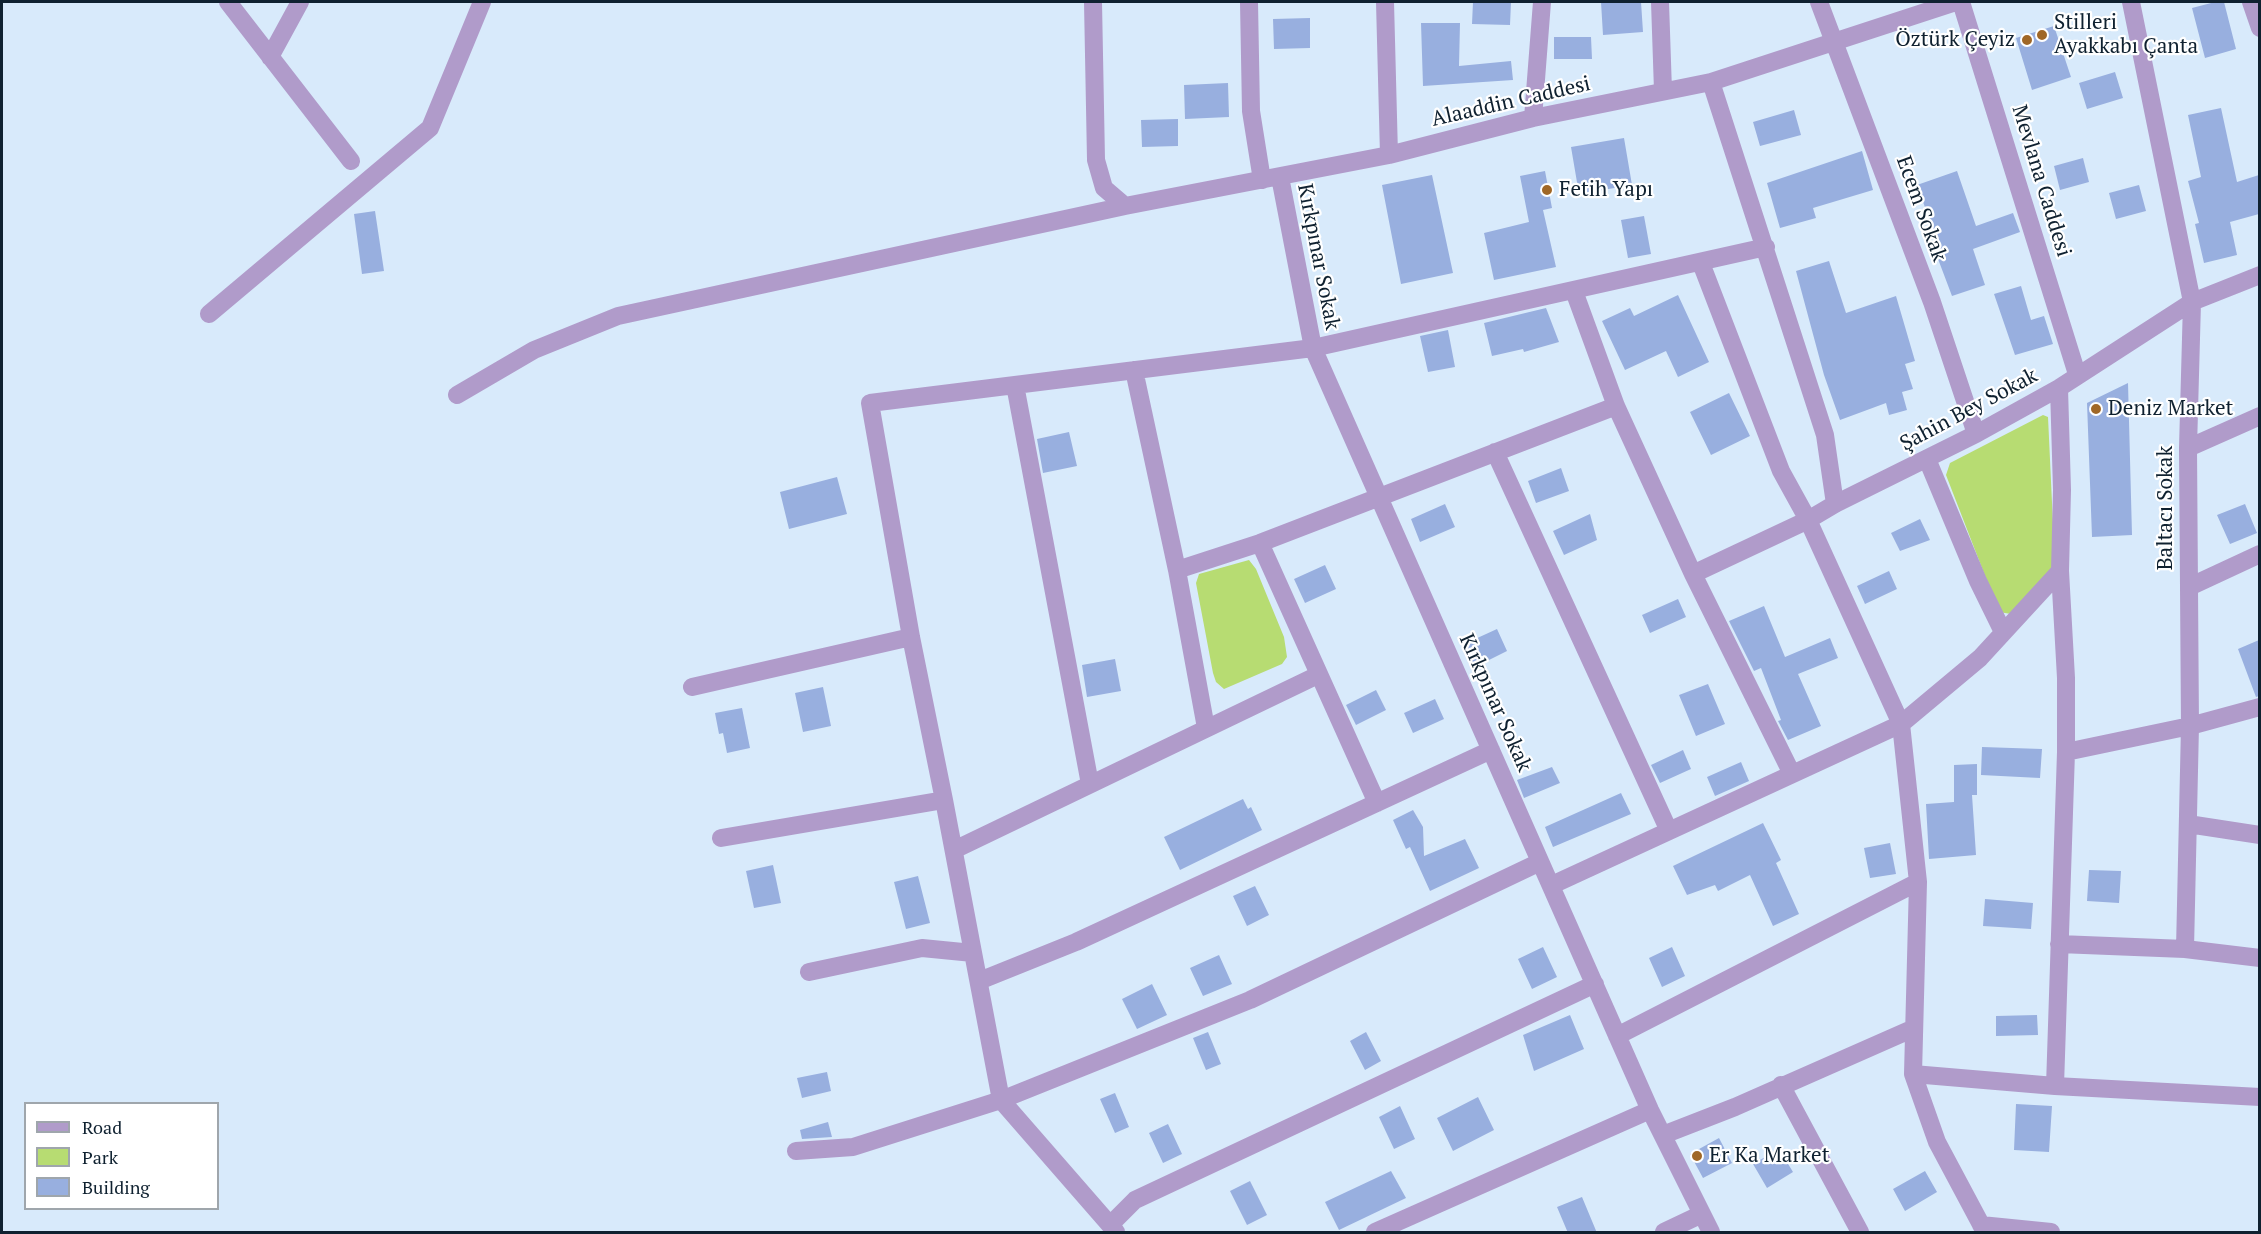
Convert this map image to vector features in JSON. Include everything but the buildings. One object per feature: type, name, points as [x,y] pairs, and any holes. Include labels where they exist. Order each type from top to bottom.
[{"type":"street","points":[[228,2],[351,161]]},
{"type":"street","points":[[270,57],[300,2]]},
{"type":"street","points":[[209,314],[430,128],[482,2]]},
{"type":"street","points":[[1093,2],[1096,160],[1104,188],[1125,206]]},
{"type":"street","name":"Kırkpınar Sokak","points":[[1249,2],[1251,111],[1271,179],[1313,348],[1650,1110],[1711,1233]]},
{"type":"street","points":[[1384,2],[1389,155]]},
{"type":"street","points":[[1533,118],[1542,2]]},
{"type":"street","points":[[1660,2],[1663,91]]},
{"type":"street","name":"Ecem Sokak","points":[[1819,2],[1836,42],[1932,302],[1976,434]]},
{"type":"street","name":"Alaaddin Caddesi","points":[[457,395],[534,350],[618,316],[1125,206],[1389,155],[1533,118],[1711,82],[1956,2]]},
{"type":"street","name":"Mevlana Caddesi","points":[[1961,2],[2078,374]]},
{"type":"street","name":"Baltacı Sokak","points":[[2131,2],[2192,302],[2188,448],[2190,726],[2185,949]]},
{"type":"street","points":[[2251,2],[2259,28]]},
{"type":"street","points":[[1711,82],[1825,435],[1835,504]]},
{"type":"street","points":[[1594,984],[1135,1200],[1113,1229],[1001,1100],[945,800],[911,637],[870,403],[1313,348],[1766,247]]},
{"type":"street","points":[[1701,263],[1781,471],[1808,520],[1901,724],[1918,882],[1912,1029],[1913,1074],[1937,1142],[1983,1229],[2051,1233]]},
{"type":"street","name":"Şahin Bey Sokak","points":[[1693,574],[1808,520],[1835,504],[1976,434],[2059,388],[2192,302],[2259,275]]},
{"type":"street","points":[[1574,291],[1616,406],[1693,574],[1792,774]]},
{"type":"street","points":[[1134,370],[1177,570],[1206,728]]},
{"type":"street","points":[[1015,385],[1090,784]]},
{"type":"street","points":[[2055,1086],[2066,752],[2066,678],[2060,571],[2062,490],[2059,388]]},
{"type":"street","points":[[1177,570],[1260,543],[1616,406]]},
{"type":"street","points":[[2188,448],[2259,416]]},
{"type":"street","points":[[1495,452],[1669,831]]},
{"type":"street","points":[[1927,459],[1978,581],[2003,632]]},
{"type":"street","points":[[1260,543],[1377,803]]},
{"type":"street","points":[[2189,587],[2259,554]]},
{"type":"street","points":[[1552,885],[1901,724],[1980,658],[2060,571]]},
{"type":"street","points":[[693,687],[911,637]]},
{"type":"street","points":[[954,850],[1318,675]]},
{"type":"street","points":[[2066,752],[2190,726],[2259,707]]},
{"type":"street","points":[[979,981],[1076,942],[1491,750]]},
{"type":"street","points":[[721,838],[945,800]]},
{"type":"street","points":[[2188,824],[2259,835]]},
{"type":"street","points":[[796,1150],[853,1147],[1001,1100],[1250,1000],[1540,862]]},
{"type":"street","points":[[1617,1036],[1918,882]]},
{"type":"street","points":[[2059,944],[2185,949],[2259,958]]},
{"type":"street","points":[[809,972],[922,948],[973,953]]},
{"type":"street","points":[[1663,1135],[1735,1107],[1912,1029]]},
{"type":"street","points":[[1913,1074],[2055,1086],[2259,1097]]},
{"type":"street","points":[[1781,1085],[1860,1233]]},
{"type":"street","points":[[1375,1233],[1650,1110]]},
{"type":"street","points":[[1664,1233],[1702,1214]]},
{"type":"green space","points":[[2043,415],[2048,417],[2055,567],[2011,614],[1999,612],[1946,475],[1950,463]]},
{"type":"green space","points":[[1249,560],[1256,569],[1284,637],[1287,657],[1282,664],[1224,689],[1216,682],[1213,673],[1196,583],[1199,574]]},
{"type":"place","name":"Stilleri Ayakkabı Çanta","points":[[2042,35]]},
{"type":"place","name":"Öztürk Çeyiz","points":[[2027,40]]},
{"type":"place","name":"Fetih Yapı","points":[[1547,190]]},
{"type":"place","name":"Deniz Market","points":[[2096,409]]},
{"type":"place","name":"Er Ka Market","points":[[1697,1156]]}]
